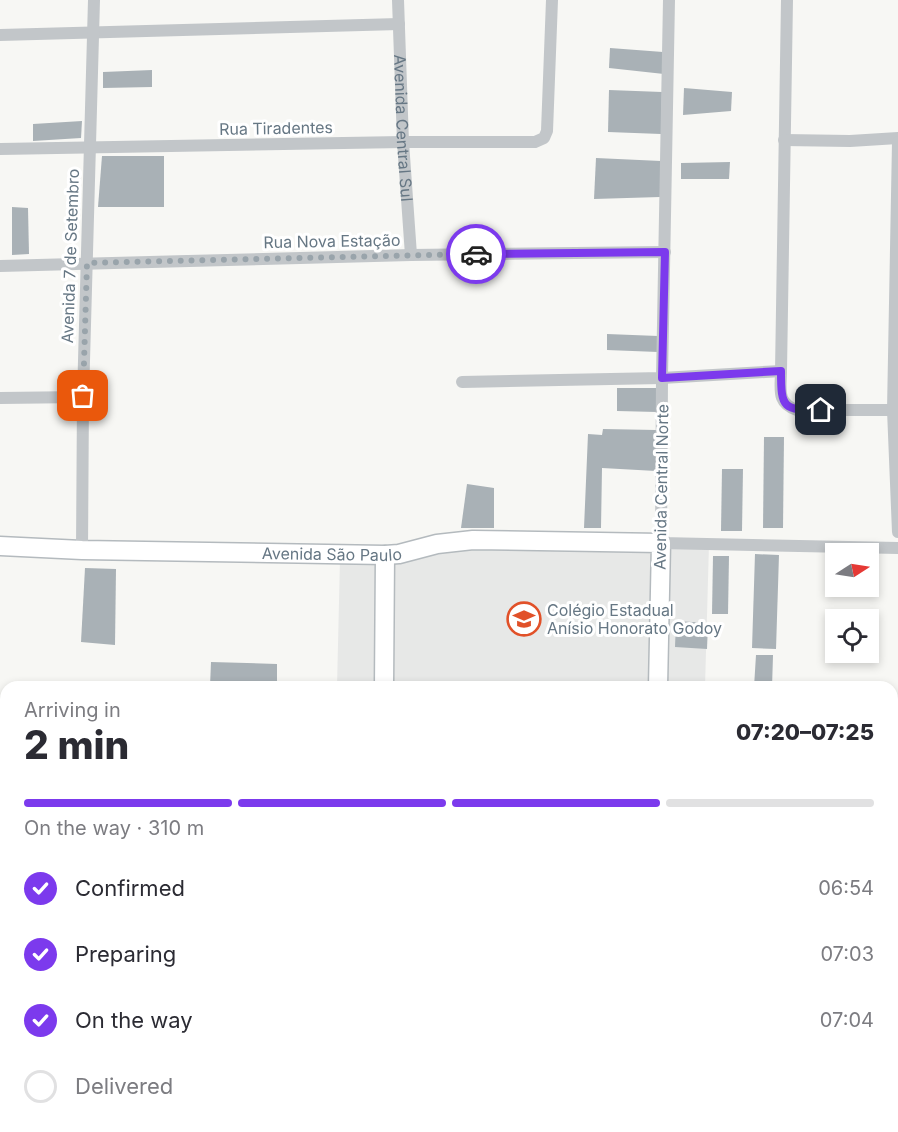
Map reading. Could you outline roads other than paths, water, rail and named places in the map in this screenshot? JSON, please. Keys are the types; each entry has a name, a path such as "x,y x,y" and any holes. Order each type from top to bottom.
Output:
{"main road":[{"name":"Avenida São Paulo","path":"0,546 82,550 385,555 399,554 446,542 473,540 662,544"},
{"name":"Avenida Central Norte","path":"658,681 662,544"},
{"path":"384,681 385,555"}],"street":[{"name":"Avenida 7 de Setembro","path":"82,550 83,396 94,0"},
{"name":"Avenida Central Sul","path":"398,0 403,142 411,255"},
{"name":"Rua Tiradentes","path":"0,150 403,142 535,142 544,138 547,131 552,0"},
{"name":"Avenida Central Norte","path":"662,544 669,0"},
{"path":"665,378 676,0"},
{"path":"787,0 782,398 788,407 797,410 895,410"},
{"path":"0,35 399,24"},
{"path":"784,140 898,140 895,410 898,532"},
{"name":"Rua Nova Estação","path":"0,266 411,255 665,252"},
{"path":"462,382 665,378 781,371"},
{"path":"0,398 83,396"},
{"path":"662,544 898,548"},
{"path":"662,544 898,553"}],"place":[{"name":"Colégio Estadual Anísio Honorato Godoy","path":"524,619"}]}
